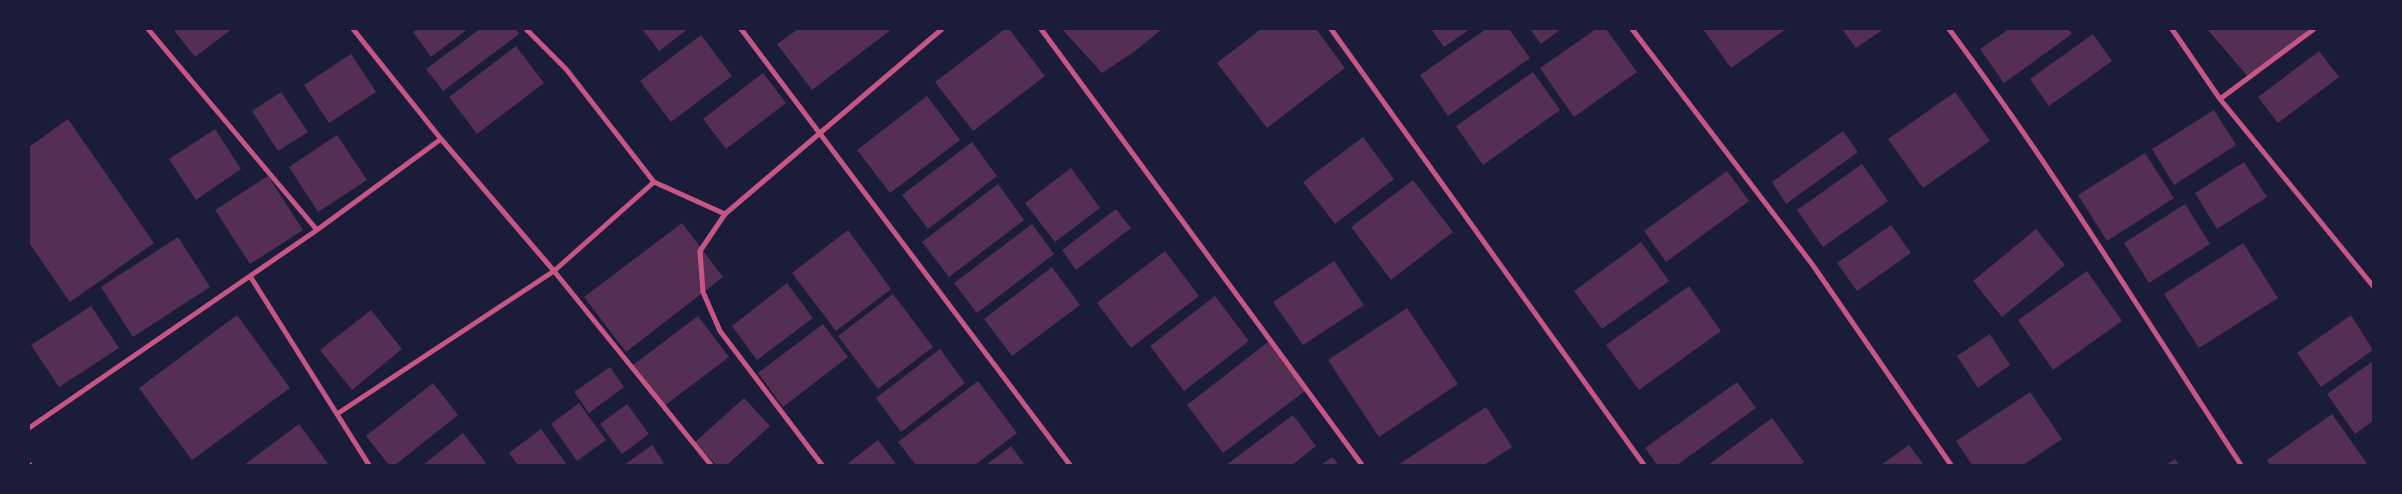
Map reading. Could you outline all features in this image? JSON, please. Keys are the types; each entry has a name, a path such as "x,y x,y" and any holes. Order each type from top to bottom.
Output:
{"street":[{"path":"148,29 317,230"},
{"path":"353,29 441,139 554,271 711,465"},
{"path":"526,29 566,69 654,182 725,214"},
{"path":"740,29 1070,465"},
{"path":"822,465 720,331 702,292 700,251 725,214 818,132 942,29"},
{"path":"1041,29 1362,465"},
{"path":"1331,29 1644,465"},
{"path":"1632,29 1812,264 1951,465"},
{"path":"1949,29 2052,175 2240,465"},
{"path":"2172,29 2220,99 2373,286"},
{"path":"2220,99 2314,29"},
{"path":"29,428 317,230 441,139"},
{"path":"337,414 554,271 654,182"},
{"path":"250,276 369,465"}],"building":[{"path":"173,29 232,29 195,57"},
{"path":"417,29 468,29 431,57 413,32"},
{"path":"480,29 516,29 519,34 443,91 426,69"},
{"path":"642,29 688,29 659,51"},
{"path":"798,29 892,29 812,90 777,44"},
{"path":"1005,29 1009,29 1045,76 973,131 935,82"},
{"path":"1062,29 1162,29 1134,52 1102,73"},
{"path":"1261,29 1316,29 1345,68 1267,128 1217,63"},
{"path":"1431,29 1470,29 1444,47"},
{"path":"1486,29 1509,29 1530,58 1448,116 1420,75"},
{"path":"1530,29 1561,29 1541,44"},
{"path":"1596,29 1606,29 1637,72 1574,117 1540,68"},
{"path":"1703,29 1786,29 1731,68"},
{"path":"1842,29 1884,29 1856,48"},
{"path":"2009,29 2068,29 2072,34 2004,83 1980,49"},
{"path":"2207,29 2309,29 2250,79"},
{"path":"2093,34 2112,61 2049,106 2030,79"},
{"path":"701,35 732,76 671,122 640,81"},
{"path":"516,46 544,83 477,134 449,97"},
{"path":"2319,51 2339,77 2278,123 2258,97"},
{"path":"351,54 376,92 329,123 304,85"},
{"path":"1533,72 1560,110 1483,165 1456,126"},
{"path":"763,73 786,103 726,149 703,119"},
{"path":"281,92 308,132 278,151 252,111"},
{"path":"1955,92 1990,141 1923,188 1888,139"},
{"path":"927,96 960,140 890,193 857,150"},
{"path":"2214,110 2236,145 2174,185 2152,149"},
{"path":"68,119 154,243 70,302 29,243 29,147"},
{"path":"215,129 241,169 196,200 169,159"},
{"path":"1843,131 1858,152 1786,204 1772,182"},
{"path":"337,135 367,180 318,212 289,167"},
{"path":"1363,137 1394,179 1335,224 1303,182"},
{"path":"972,142 997,176 928,229 902,195"},
{"path":"2145,153 2174,198 2107,241 2078,195"},
{"path":"2244,162 2267,197 2217,229 2195,193"},
{"path":"1862,164 1888,201 1823,247 1797,210"},
{"path":"1071,168 1100,208 1055,242 1025,203"},
{"path":"1727,171 1749,201 1666,262 1644,231"},
{"path":"268,176 303,230 250,264 215,210"},
{"path":"1413,180 1453,232 1391,280 1351,227"},
{"path":"998,184 1024,220 949,277 922,242"},
{"path":"2185,204 2210,244 2149,283 2124,243"},
{"path":"1116,209 1131,228 1076,270 1062,250"},
{"path":"682,223 723,277 626,352 584,297"},
{"path":"1032,224 1054,254 977,313 954,283"},
{"path":"1891,225 1911,253 1857,291 1837,263"},
{"path":"2036,229 2065,265 2002,317 1973,281"},
{"path":"848,230 891,289 836,331 792,273"},
{"path":"178,237 210,287 133,337 101,287"},
{"path":"1641,242 1669,281 1602,329 1574,291"},
{"path":"2243,243 2278,298 2199,348 2164,294"},
{"path":"1165,251 1199,296 1131,348 1097,303"},
{"path":"1334,261 1364,305 1303,345 1273,302"},
{"path":"1052,267 1080,305 1012,356 984,319"},
{"path":"2087,271 2122,321 2053,370 2018,320"},
{"path":"787,283 813,318 757,360 732,326"},
{"path":"1689,286 1721,331 1639,390 1606,345"},
{"path":"893,294 933,347 878,389 838,336"},
{"path":"1215,296 1249,341 1184,391 1150,346"},
{"path":"91,306 119,348 59,387 31,345"},
{"path":"1407,308 1458,384 1379,437 1328,360"},
{"path":"371,310 402,349 352,390 320,350"},
{"path":"237,315 290,388 192,460 139,388"},
{"path":"2351,315 2373,350 2321,387 2297,353"},
{"path":"698,316 729,357 664,406 633,365"},
{"path":"823,324 848,357 783,407 758,373"},
{"path":"1990,334 2010,365 1978,388 1957,356"},
{"path":"1268,342 1305,391 1223,453 1187,405"},
{"path":"940,349 965,383 901,432 876,398"},
{"path":"2373,361 2373,421 2355,434 2327,394"},
{"path":"610,367 624,387 589,413 574,392"},
{"path":"978,381 1017,433 975,465 916,465 898,442"},
{"path":"1737,382 1756,408 1677,465 1657,465 1645,448"},
{"path":"433,383 458,415 395,465 389,465 366,436"},
{"path":"2030,392 2062,439 2023,465 1972,465 1956,441"},
{"path":"744,398 770,426 727,465 716,465 695,442"},
{"path":"579,403 606,440 577,461 551,424"},
{"path":"627,404 649,434 622,454 600,424"},
{"path":"1486,407 1512,447 1484,465 1398,465"},
{"path":"2332,414 2368,465 2270,465 2267,460"},
{"path":"1293,415 1316,446 1292,465 1226,465"},
{"path":"1772,418 1804,462 1800,465 1708,465"},
{"path":"299,424 329,465 244,465"},
{"path":"541,429 567,465 518,465 509,453"},
{"path":"463,433 486,463 483,465 423,465"},
{"path":"878,440 897,465 846,465"},
{"path":"652,445 664,463 661,465 624,465"},
{"path":"1909,445 1924,465 1881,465"},
{"path":"1011,446 1025,465 986,465"},
{"path":"1332,457 1339,465 1321,465"},
{"path":"2175,459 2179,465 2166,465"}]}
